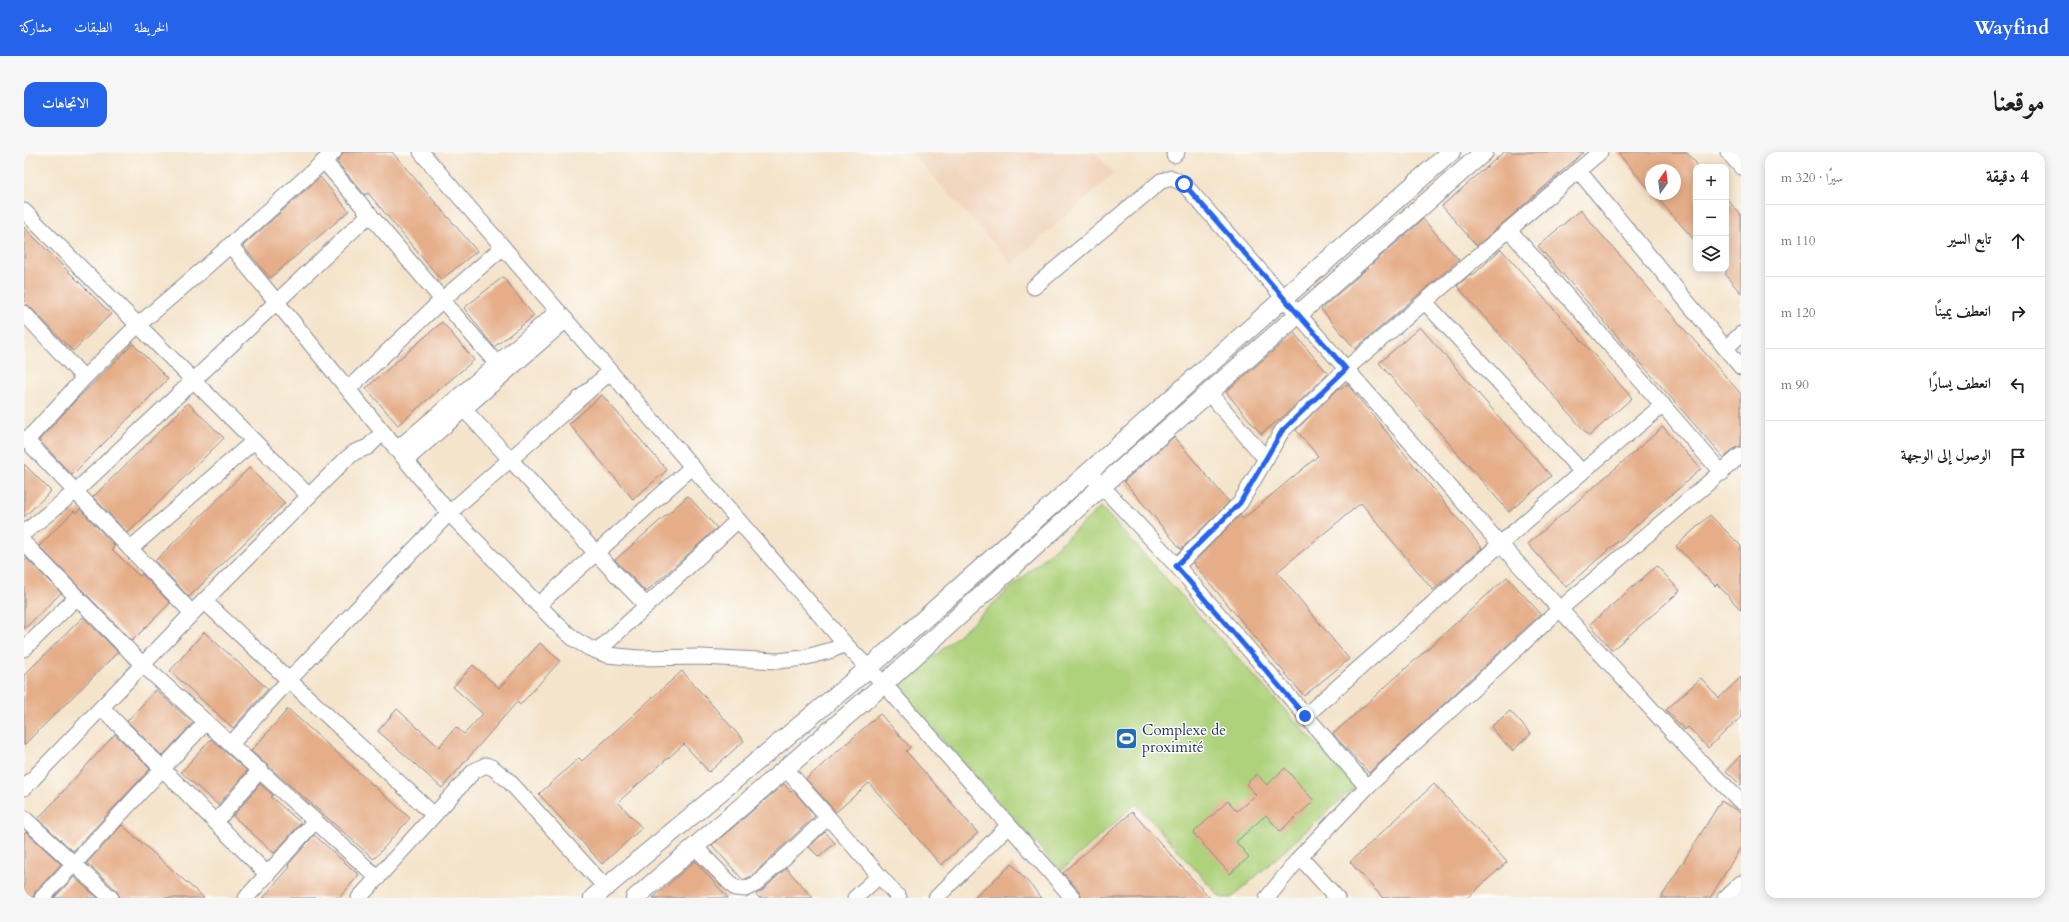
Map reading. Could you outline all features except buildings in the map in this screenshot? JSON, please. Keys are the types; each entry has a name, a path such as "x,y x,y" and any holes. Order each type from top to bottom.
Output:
{"street":[{"path":"421,152 845,644 884,684 1073,898"},
{"path":"359,898 474,771 482,766 493,768 514,786 599,892 868,668 1088,471 1451,152"},
{"path":"635,898 884,684 1102,486 1210,394 1298,314 1484,152"},
{"path":"1176,566 1237,508 1282,431 1346,369 1600,152"},
{"path":"1728,152 1741,167"},
{"path":"192,613 25,439 138,324 230,245 329,156 370,214 497,364"},
{"path":"1578,170 1741,367"},
{"path":"1034,287 1161,181 1168,178 1178,180 1184,184 1283,299 1298,314 1500,544 1689,750 1741,802"},
{"path":"24,211 309,496"},
{"path":"24,533 76,491 370,214"},
{"path":"1509,230 1722,473"},
{"path":"230,245 449,513 538,605 574,639 589,648 607,655 638,658 700,657 778,662 803,658 832,650 845,644"},
{"path":"348,389 442,300 503,247"},
{"path":"1425,302 1582,472"},
{"path":"24,313 84,378"},
{"path":"460,405 497,364 562,315"},
{"path":"401,455 562,315"},
{"path":"1726,348 1741,334"},
{"path":"231,744 289,680 449,513 610,372"},
{"path":"1210,394 1266,459"},
{"path":"460,405 511,459 596,554 647,606"},
{"path":"1305,716 1582,472 1662,405"},
{"path":"26,780 102,708 192,613 351,454 368,447 382,432"},
{"path":"130,549 254,441"},
{"path":"1267,898 1300,856 1367,787 1560,609 1722,473 1741,455"},
{"path":"538,605 692,466"},
{"path":"1088,471 1176,566 1367,787"},
{"path":"598,651 738,520"},
{"path":"24,543 143,664 378,878"},
{"path":"24,649 77,597"},
{"path":"204,601 434,815"},
{"path":"102,708 267,874"},
{"path":"42,898 206,722"},
{"path":"785,768 827,818 899,898"},
{"path":"216,822 260,770"},
{"path":"24,818 111,898"},
{"path":"695,847 735,888 748,888 756,884 827,818"},
{"path":"246,898 315,821"},
{"path":"936,898 1008,826"},
{"path":"1300,856 1337,898"},
{"path":"855,898 879,876"},
{"path":"1725,898 1741,883"}],"shaded area":[{"path":"911,152 1095,152 1114,173 1012,264"}],"green space":[{"name":"Complexe de proximité","path":"1101,507 1355,787 1232,898 1221,898 1136,804 1061,871 897,690"}],"place":[{"name":"Complexe de proximité","path":"1126,739"}],"route":[{"path":"1184,184 1283,299 1346,369 1282,431 1233,513 1176,566 1305,716"}]}
